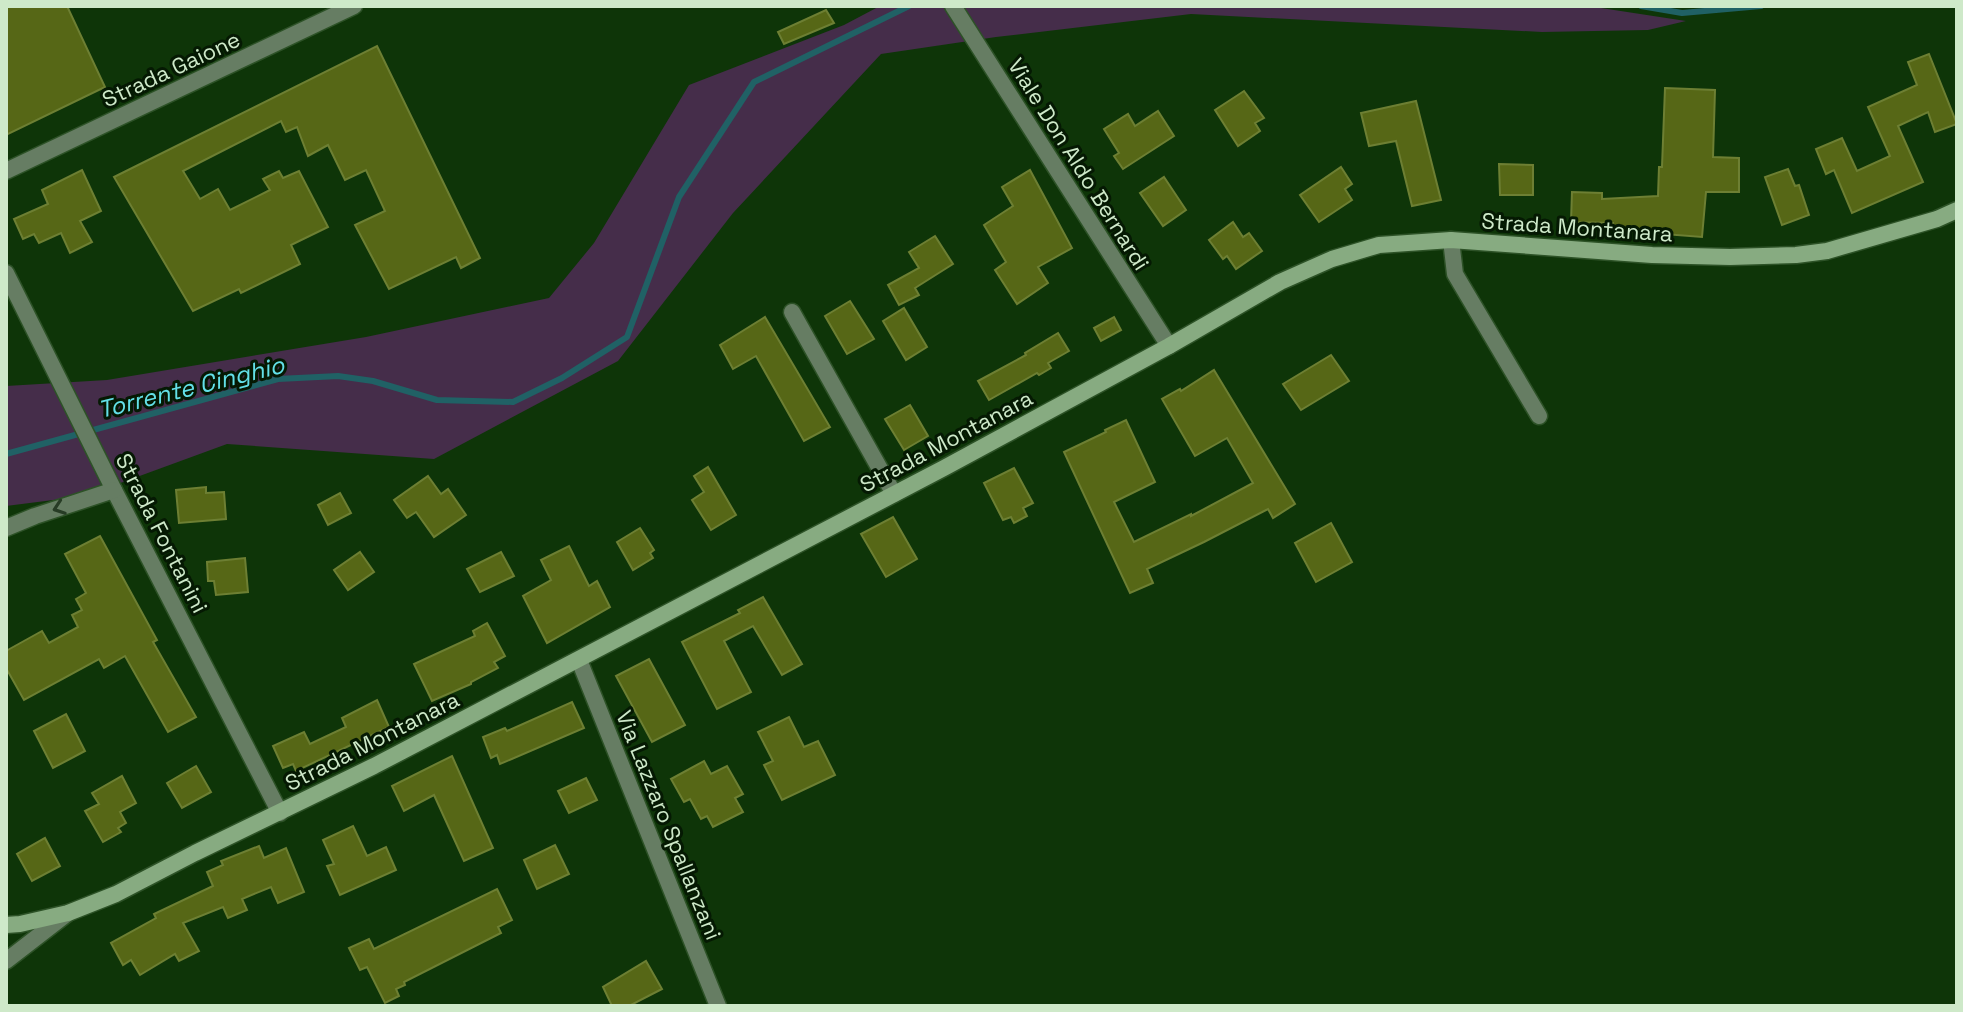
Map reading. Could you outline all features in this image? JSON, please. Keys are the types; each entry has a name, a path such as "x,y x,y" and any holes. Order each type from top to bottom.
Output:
{"main road":[{"name":"Strada Montanara","path":"6,925 68,913 116,894 280,813 579,660 1169,346 1280,282 1332,259 1379,245 1451,240 1652,255 1796,255 1827,251 1937,219 1957,210"}],"street":[{"name":"Strada Gaione","path":"6,171 354,6"},
{"name":"Viale Don Aldo Bernardi","path":"953,6 1169,346"},
{"path":"1451,240 1455,274 1539,416"},
{"name":"Strada Fontanini","path":"6,273 280,813"},
{"path":"792,312 894,494"},
{"path":"6,528 114,490"},
{"name":"Via Lazzaro Spallanzani","path":"579,660 718,1006"},
{"path":"6,961 68,913"}],"shaded area":[{"path":"880,6 1588,6 1686,21 1648,30 1542,32 1191,14 881,54 733,213 618,361 434,459 227,444 85,496 6,506 6,386 107,380 366,337 549,298 594,243 689,85 844,25"}],"building":[{"path":"6,6 67,6 105,87 6,135"},
{"path":"826,10 834,23 784,44 778,32"},
{"path":"377,46 480,258 461,268 456,257 389,289 355,225 385,211 366,170 345,180 328,145 308,156 297,127 286,132 281,121 183,171 200,199 218,189 230,210 270,190 263,179 279,171 283,178 299,171 328,227 291,245 300,264 241,293 239,289 193,311 114,177"},
{"path":"1929,54 1957,124 1935,132 1928,112 1898,126 1923,182 1852,213 1834,170 1826,174 1816,149 1842,138 1857,171 1890,156 1868,107 1917,85 1908,62"},
{"path":"1665,88 1715,90 1713,157 1739,158 1739,192 1706,192 1702,237 1613,230 1613,223 1571,222 1572,192 1602,193 1602,199 1658,196"},
{"path":"1244,91 1264,118 1255,123 1260,131 1238,146 1215,110"},
{"path":"1416,101 1441,200 1412,206 1396,141 1369,146 1361,113"},
{"path":"1158,111 1174,136 1123,169 1114,156 1119,153 1104,129 1128,114 1135,126"},
{"path":"1499,164 1533,165 1533,195 1500,195"},
{"path":"1341,167 1352,184 1345,189 1352,200 1319,222 1300,195"},
{"path":"1788,169 1795,186 1799,185 1809,215 1782,225 1765,177"},
{"path":"82,170 101,211 80,221 92,242 70,253 61,233 39,243 34,234 23,239 14,219 48,204 42,190"},
{"path":"1030,170 1072,248 1038,267 1048,283 1017,304 995,270 1006,262 984,225 1013,206 1002,187"},
{"path":"1164,177 1186,210 1163,226 1140,193"},
{"path":"1233,222 1243,237 1249,233 1262,251 1236,269 1227,256 1223,259 1209,240"},
{"path":"935,236 953,264 915,288 919,295 899,305 888,285 919,268 909,252"},
{"path":"850,301 874,339 847,354 825,316"},
{"path":"904,308 927,347 906,360 883,321"},
{"path":"765,317 830,427 804,441 756,356 733,369 720,345"},
{"path":"1114,317 1121,330 1101,341 1094,328"},
{"path":"1058,333 1069,351 1048,363 1051,368 989,400 978,381 1026,355"},
{"path":"1331,355 1349,381 1301,410 1283,384"},
{"path":"1214,370 1295,504 1273,518 1268,509 1147,569 1153,583 1130,593 1064,452 1126,420 1155,482 1114,502 1134,542 1253,483 1227,438 1195,456 1162,399"},
{"path":"910,405 928,436 904,450 885,419"},
{"path":"708,467 736,515 711,530 692,500 704,492 694,476"},
{"path":"1014,468 1033,503 1023,508 1027,516 1014,523 1011,517 1003,520 984,483"},
{"path":"428,476 441,494 448,489 466,515 434,537 416,512 407,518 394,500"},
{"path":"206,487 206,493 224,492 226,519 179,523 176,490"},
{"path":"340,493 351,513 328,525 318,505"},
{"path":"893,517 917,559 886,577 861,534"},
{"path":"1331,523 1352,562 1316,582 1295,543"},
{"path":"640,528 654,550 650,553 653,558 633,570 617,542"},
{"path":"100,536 157,640 153,642 196,717 168,732 125,656 104,668 99,659 24,700 6,668 6,651 42,631 49,643 78,627 72,615 82,610 76,599 86,593 65,554"},
{"path":"569,546 589,586 597,581 610,607 547,643 523,596 551,580 541,560"},
{"path":"360,552 374,572 348,590 334,570"},
{"path":"501,552 514,576 480,592 467,569"},
{"path":"245,558 248,592 216,595 214,581 208,581 207,562"},
{"path":"763,597 802,664 782,675 753,626 724,641 751,692 717,709 682,642 740,613 738,610"},
{"path":"487,623 505,656 494,662 498,668 432,701 414,664 475,636 473,631"},
{"path":"649,659 685,725 652,742 616,676"},
{"path":"377,700 389,727 296,771 293,764 283,768 273,746 304,732 310,744 346,727 342,718"},
{"path":"572,702 584,728 500,764 497,755 491,758 483,737 505,728 507,731"},
{"path":"66,714 85,751 53,768 34,731"},
{"path":"789,717 804,747 818,741 835,775 782,800 764,765 773,761 758,732"},
{"path":"452,756 493,848 464,861 434,795 404,811 392,786"},
{"path":"704,761 711,774 727,766 743,794 735,798 743,812 713,827 707,816 701,819 690,799 684,802 671,779"},
{"path":"196,766 211,792 182,808 167,783"},
{"path":"122,776 136,803 120,812 126,823 118,828 121,832 103,842 85,811 99,804 92,793"},
{"path":"586,778 597,800 569,813 558,791"},
{"path":"353,826 367,856 386,847 396,870 340,895 327,866 334,864 323,840"},
{"path":"45,838 60,866 32,881 17,854"},
{"path":"555,845 569,874 537,889 524,860"},
{"path":"259,846 264,858 286,848 304,892 278,903 271,887 242,899 247,910 228,918 223,907 183,923 199,951 179,961 175,954 140,975 131,960 123,965 111,943 156,918 154,914 213,886 207,872 223,865 221,861"},
{"path":"497,889 512,920 498,927 501,933 404,982 405,985 396,989 399,996 385,1003 367,967 360,970 349,948 369,939 374,949"},
{"path":"646,961 662,989 629,1006 612,1006 603,987"}],"waterway":[{"name":"Torrente Cinghio","path":"6,454 278,379 338,376 373,381 437,400 513,402 562,378 627,337 679,197 754,82 909,6"},
{"name":"Torrente Cinghio","path":"1641,6 1682,13 1761,6"}]}
